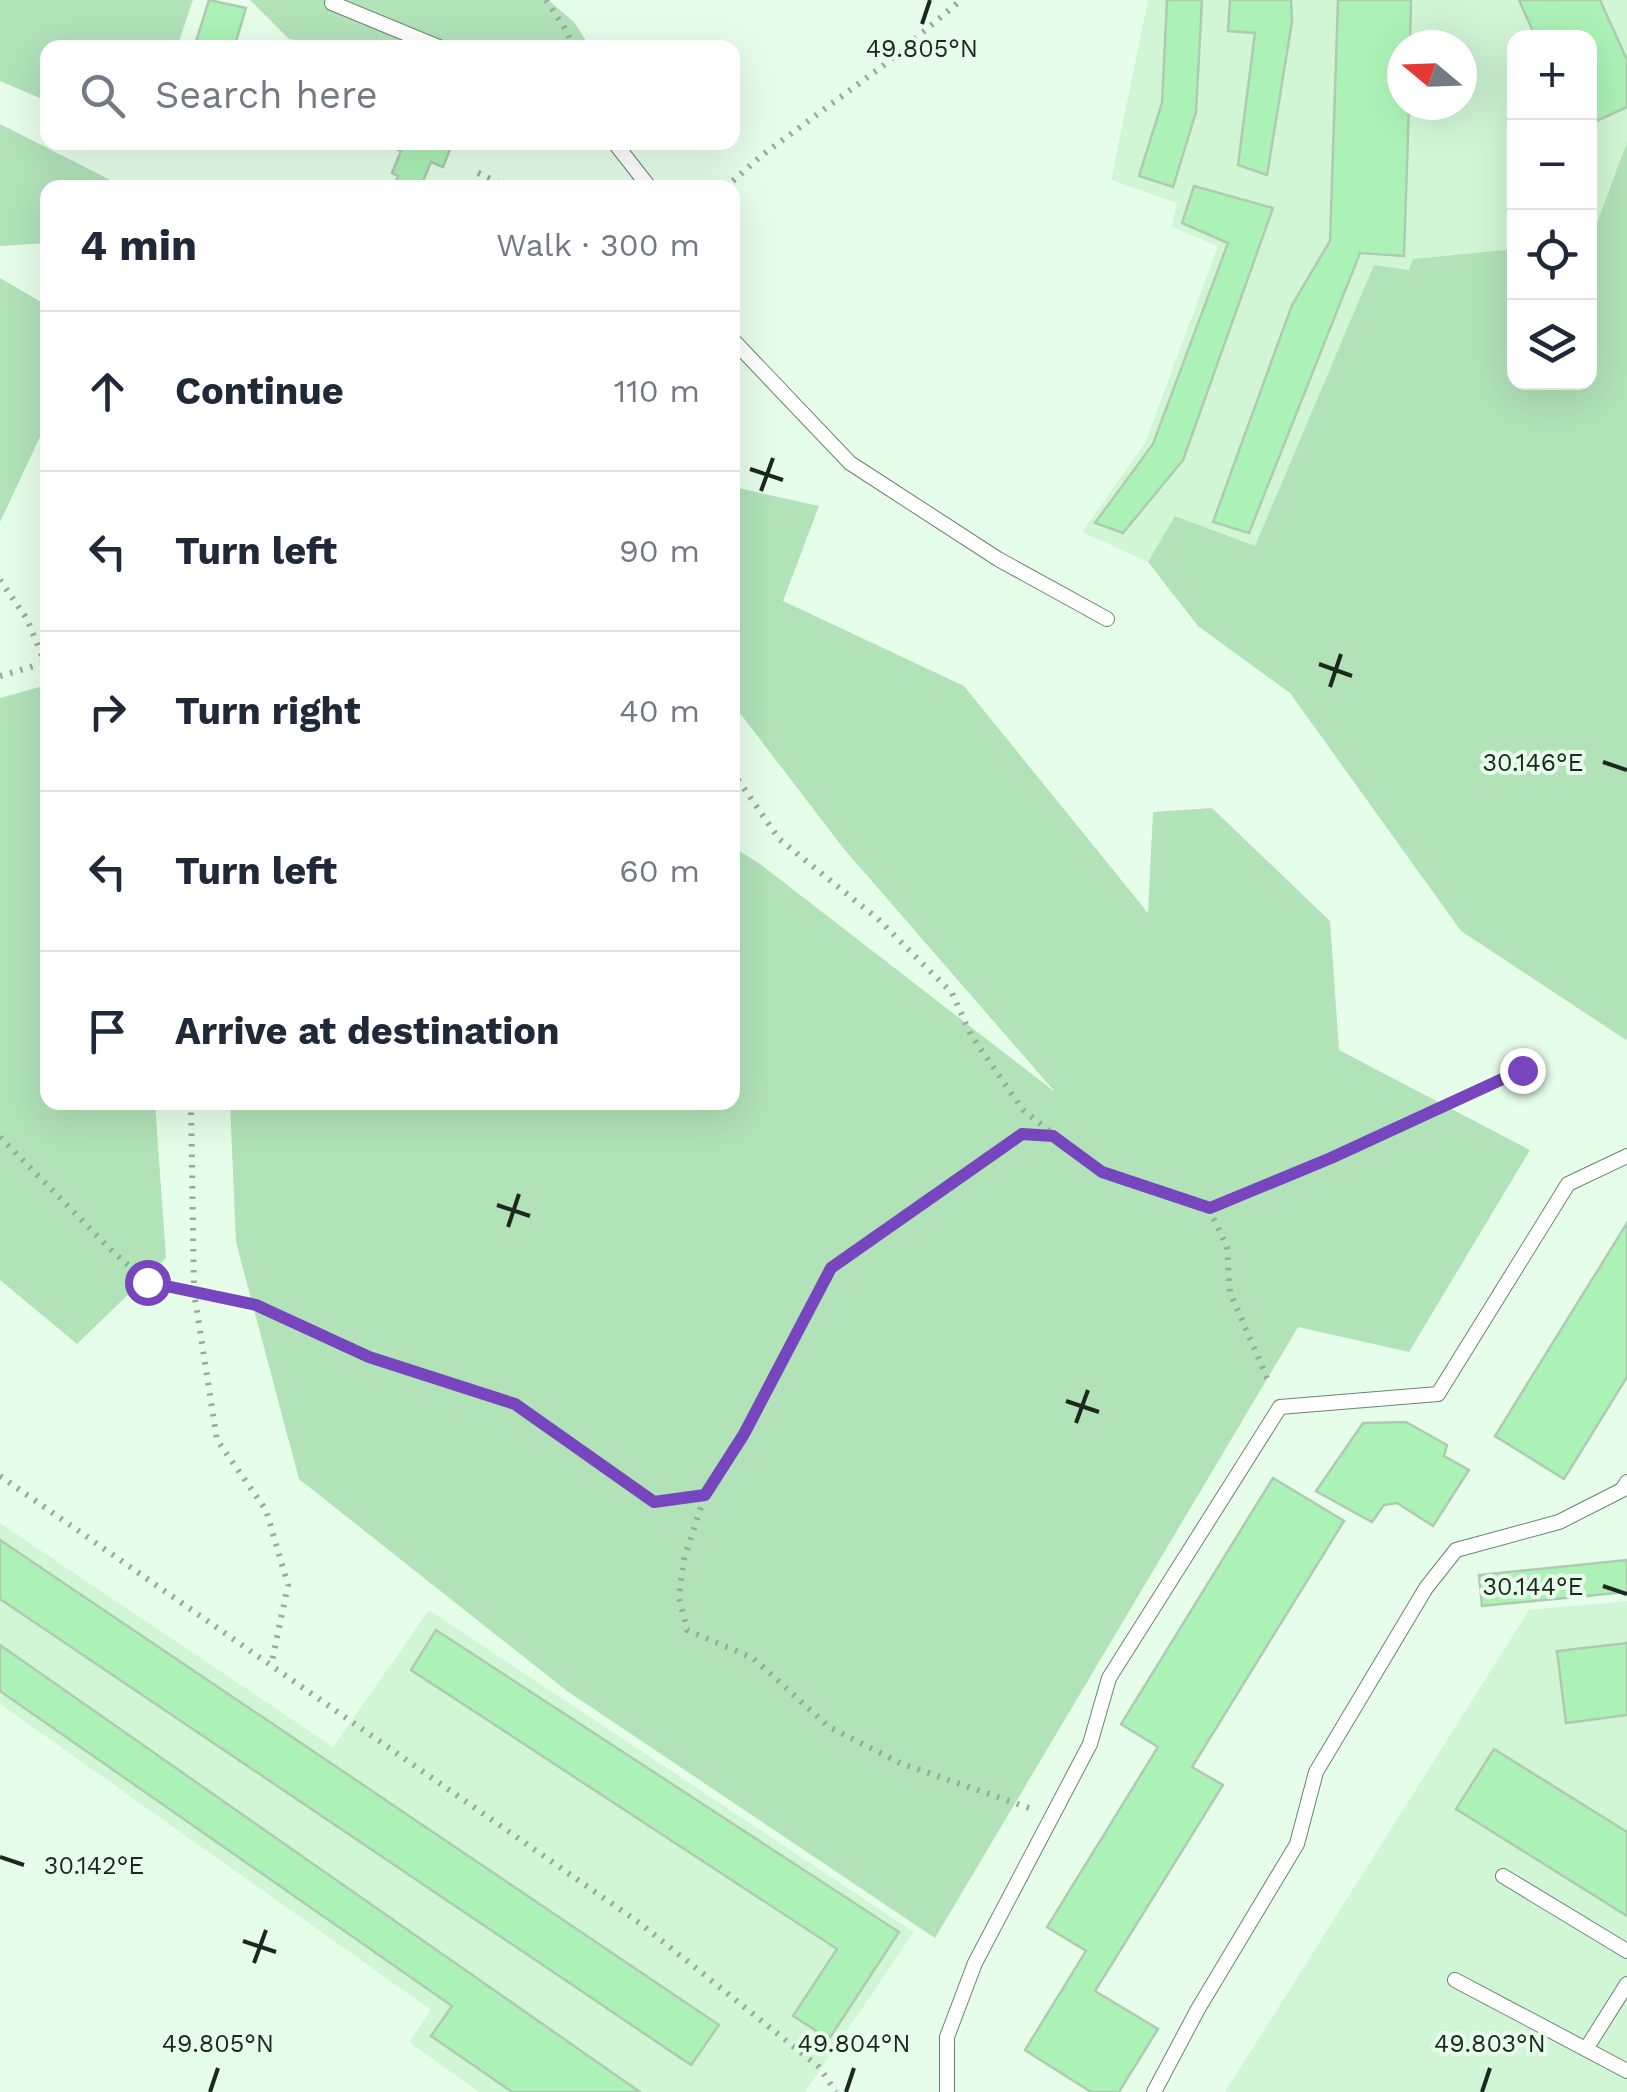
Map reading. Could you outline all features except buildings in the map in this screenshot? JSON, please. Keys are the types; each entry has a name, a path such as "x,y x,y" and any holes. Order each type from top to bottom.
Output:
{"lane":[{"path":"332,3 422,40"},
{"path":"620,150 644,180"},
{"path":"740,347 850,463 998,559 1107,619"},
{"path":"948,2092 947,2037 975,1962 1090,1744 1109,1678 1280,1407 1438,1394 1568,1184 1627,1156"},
{"path":"1154,2092 1297,1844 1316,1772 1426,1588 1456,1550 1559,1522 1622,1490 1627,1482"},
{"path":"1503,1876 1627,1951"},
{"path":"1455,1980 1627,2071"},
{"path":"1586,2049 1627,1984"}],"path":[{"path":"546,0 569,40"},
{"path":"734,180 760,156 884,65 960,0"},
{"path":"478,174 492,180"},
{"path":"0,580 28,619 40,648"},
{"path":"0,676 40,664"},
{"path":"740,784 778,840 878,919 952,993 971,1035 1023,1110 1102,1172 1210,1208 1331,1158 1522,1070"},
{"path":"191,1110 194,1292 217,1440 266,1510 288,1585 271,1666"},
{"path":"1052,1816 900,1763 829,1727 752,1658 687,1630 679,1596 684,1559 705,1495 744,1434 831,1268 1022,1134 1053,1136"},
{"path":"0,1138 147,1282 256,1305 369,1357 515,1404 654,1502 705,1495"},
{"path":"1210,1208 1227,1247 1230,1292 1280,1407"},
{"path":"0,1476 641,1924 819,2067 836,2092"}],"shaded area":[{"path":"0,0 193,0 179,40 40,40 40,98 0,81"},
{"path":"250,0 548,0 574,22 586,40 296,40 289,39"},
{"path":"1148,0 1627,0 1627,142 1597,225 1597,30 1507,30 1507,250 1414,259 1410,270 1374,266 1255,547 1175,517 1148,562 1082,532 1145,443 1218,246 1172,227 1177,203 1111,180"},
{"path":"0,124 40,144 40,150 51,150 110,180 40,180 40,243 0,246"},
{"path":"1627,142 1626,1040 1461,931 1290,693 1198,626 1148,562 1175,516 1255,546 1374,265 1409,270 1413,259 1507,250 1507,390 1597,390 1597,223"},
{"path":"0,278 40,301 40,437 0,522"},
{"path":"740,489 819,506 783,601 964,686 1148,913 1153,812 1212,808 1330,921 1339,1050 1530,1150 1409,1352 1298,1327 935,1938 567,1691 299,1479 236,1242 230,1110 740,1110 740,851 1055,1092 844,849 740,713"},
{"path":"40,687 40,1110 155,1110 166,1258 77,1344 0,1280 0,698"},
{"path":"0,1523 333,1747 429,1610 914,1932 805,2092 479,2092 409,2042 431,2010 0,1704"},
{"path":"1627,1601 1627,2092 1225,2092 1529,1610"}],"route":[{"path":"147,1282 256,1305 369,1357 515,1404 654,1502 705,1495 744,1434 831,1268 1022,1134 1053,1136 1102,1172 1210,1208 1331,1158 1522,1070"}]}
